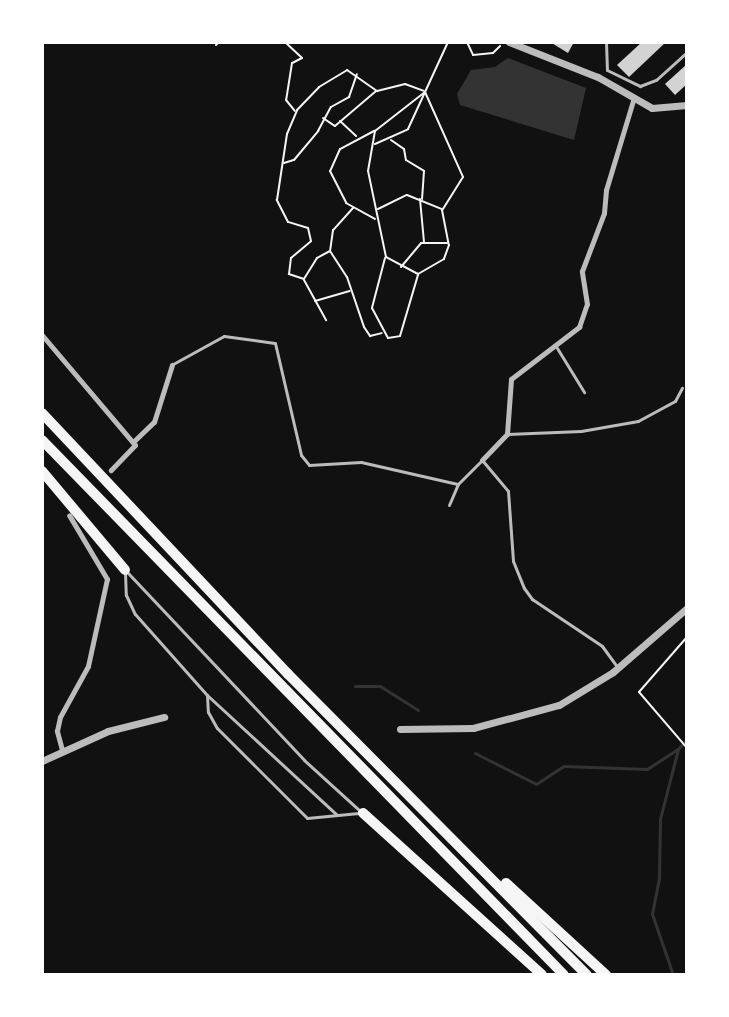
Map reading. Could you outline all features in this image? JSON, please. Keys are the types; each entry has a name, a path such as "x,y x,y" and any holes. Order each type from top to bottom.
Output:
{"highway":[{"path":"42,413 288,674 587,975"},
{"path":"42,440 564,975"},
{"path":"42,471 125,570"},
{"path":"363,813 542,975"},
{"path":"439,823 606,975"}],"street":[{"path":"505,44 666,111 687,105"},
{"path":"482,460 507,434 511,379 557,348 579,327 587,304 582,271 604,213 606,190 634,96"},
{"path":"42,335 133,442"},
{"path":"111,470 154,422 172,365"},
{"path":"62,750 57,731 60,717 88,666 107,579 69,515"},
{"path":"400,729 473,728 530,716 618,668 687,608"},
{"path":"42,761 108,731 164,717"}],"lane":[{"path":"606,42 607,70 640,86 656,80 687,52"},
{"path":"172,365 224,336 275,343 301,455 309,465 361,462 458,484"},
{"path":"557,348 584,392"},
{"path":"507,434 581,431 638,421 675,401 682,388"},
{"path":"449,505 458,484 482,460 508,491 513,561 524,588 532,599 602,646 618,668"},
{"path":"125,570 126,595 135,614 207,695 336,814"},
{"path":"125,570 304,760 363,813"},
{"path":"207,695 208,712 217,728 296,810 307,818 363,813"}],"path":[{"path":"285,42 302,58 292,63 286,100 296,111"},
{"path":"373,144 391,140 408,129 440,68 445,42"},
{"path":"467,42 473,55 493,53 505,44"},
{"path":"304,279 294,280 289,265 311,234 288,222 279,209 287,134 296,111 337,73 358,73 377,91"},
{"path":"284,163 294,160 323,118 349,97 358,73"},
{"path":"323,118 335,126 377,91 405,84 425,92 463,170 442,210 449,243 444,259 418,274 400,336 395,339 382,333 370,336 330,251 333,230 353,208"},
{"path":"378,221 353,208 337,190 330,171 340,149 357,137 375,131 425,92"},
{"path":"339,121 357,137"},
{"path":"375,131 368,171 386,257 372,308 382,333"},
{"path":"391,140 404,149 406,160 424,171 421,199 424,243 400,268"},
{"path":"375,210 392,207 397,198 407,195 442,210"},
{"path":"424,243 436,247 449,243"},
{"path":"304,279 317,258 330,251"},
{"path":"386,257 400,268 418,274"},
{"path":"304,279 326,320"},
{"path":"314,301 351,291"},
{"path":"687,637 639,692 687,748"}],"shaded area":[{"path":"508,58 586,88 574,140 460,105 457,94 471,70 495,67"}],"building":[{"path":"550,42 574,42 568,53"},
{"path":"642,42 666,42 629,77 617,65"},
{"path":"687,64 687,84 675,95 665,84"}],"waterway":[{"path":"355,686 380,686 418,710"},
{"path":"672,972 652,914 659,877 660,819 678,749 687,739"},
{"path":"475,753 536,784 564,766 647,769 678,749"}]}
